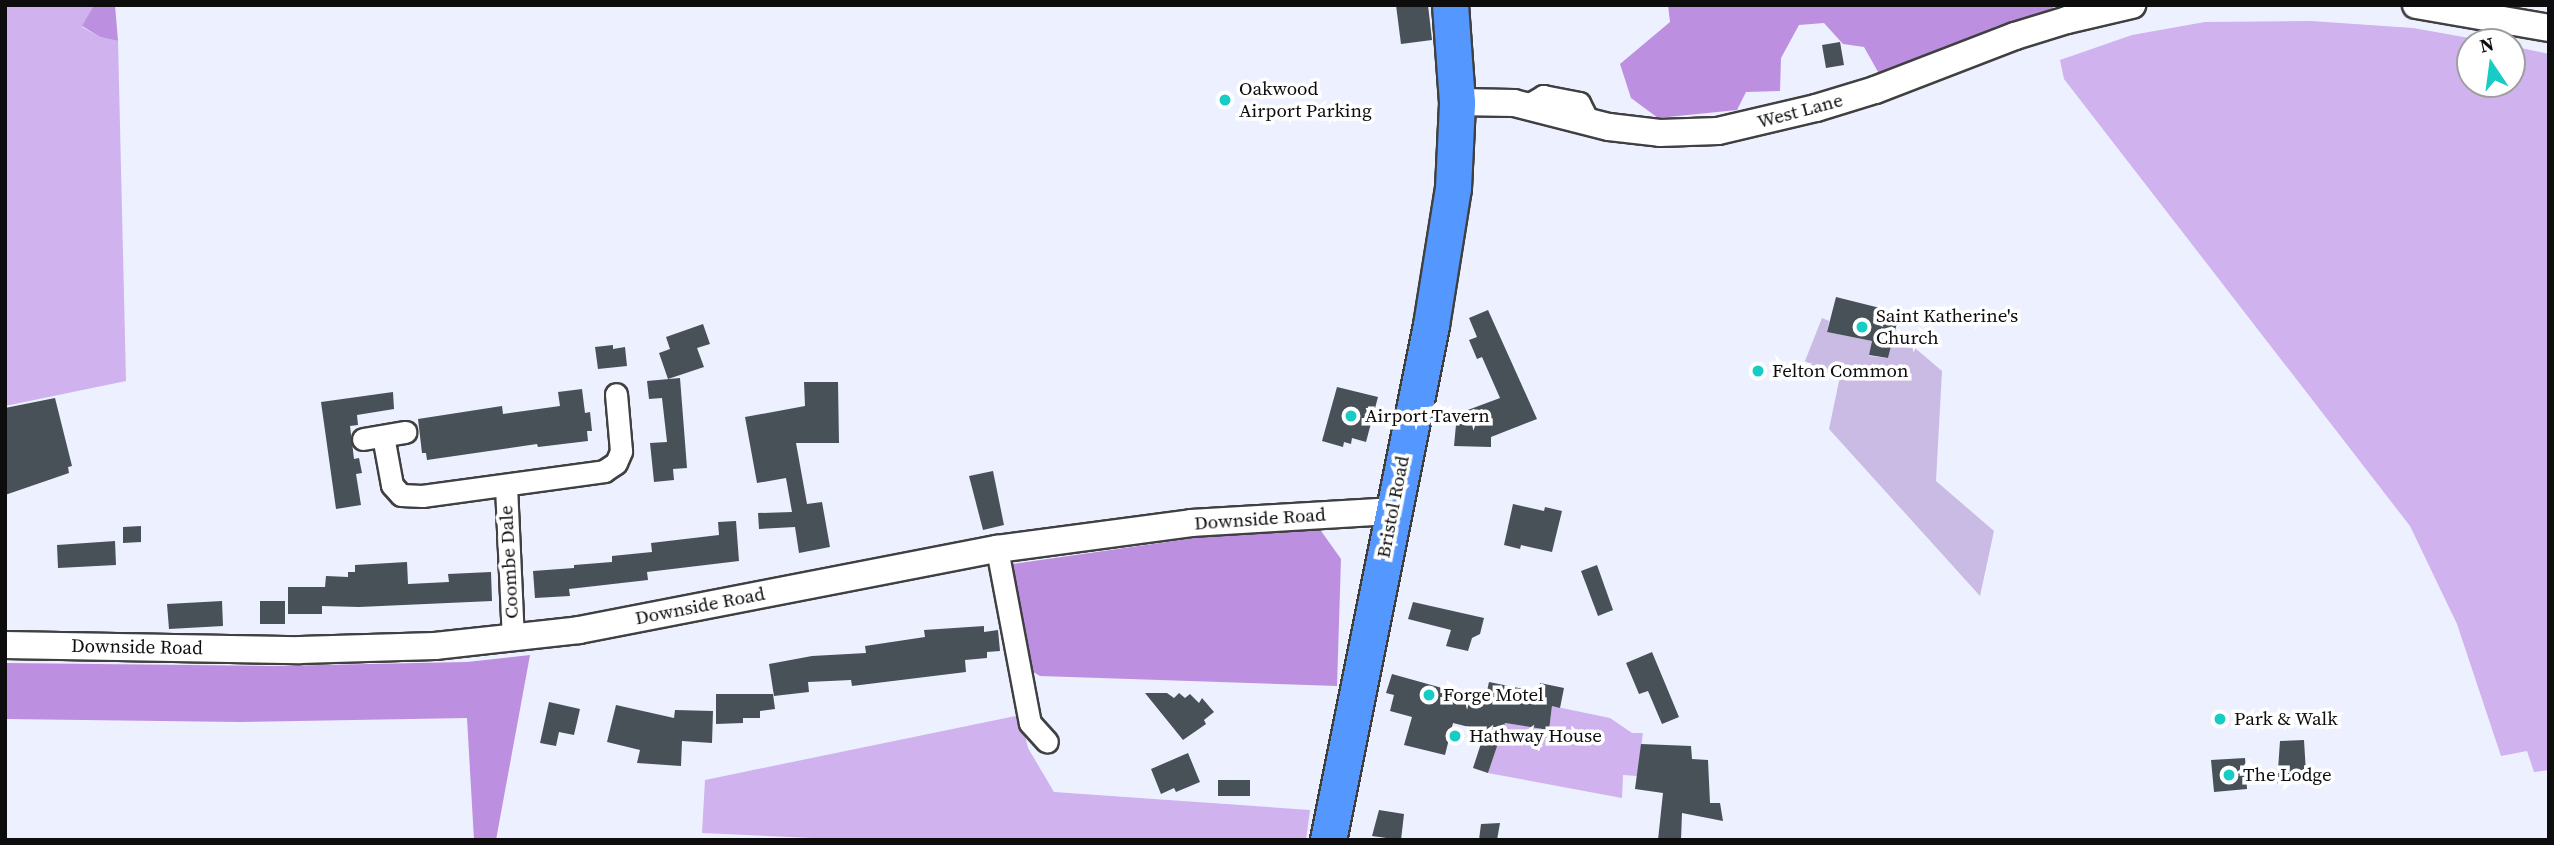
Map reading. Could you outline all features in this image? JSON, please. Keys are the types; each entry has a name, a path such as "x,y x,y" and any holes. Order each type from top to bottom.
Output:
{"highway":[{"name":"Bristol Road","path":"1328,840 1391,511 1433,312 1453,188 1457,102 1450,5"}],"street":[{"name":"West Lane","path":"1457,102 1491,101 1526,106 1588,121 1660,133 1717,131 1760,124 1875,90 2028,32 2132,5"},
{"path":"2416,5 2549,28"},
{"name":"Coombe Dale","path":"405,432 373,438 392,485 401,495 422,496 604,471 616,463 621,452 616,394"},
{"name":"Coombe Dale","path":"506,486 513,639"},
{"name":"Downside Road","path":"5,645 300,650 435,646 513,639 579,630 997,549 1191,523 1391,511"},
{"path":"997,549 1030,723 1047,742"}],"shaded area":[{"path":"5,5 94,5 82,27 100,37 118,41 126,381 5,406"},
{"path":"94,5 115,5 118,41 100,37 82,26"},
{"path":"1668,5 2056,5 2046,14 1997,26 1882,79 1864,47 1843,44 1824,23 1799,25 1781,58 1780,91 1746,92 1737,110 1658,118 1631,98 1620,64 1670,22"},
{"path":"2311,21 2413,28 2456,36 2456,98 2526,98 2526,49 2549,54 2549,770 2534,772 2527,751 2501,756 2457,624 2410,526 2064,79 2060,60 2132,35 2205,22"},
{"path":"1822,318 1829,321 1827,332 1872,341 1869,356 1888,358 1895,331 1942,371 1936,481 1994,531 1980,596 1829,429 1839,381 1805,361"},
{"path":"1314,521 1341,559 1337,686 1040,676 1025,667 1012,564"},
{"path":"530,655 496,840 474,840 467,718 240,722 5,719 5,663 271,666 467,662"},
{"path":"1552,706 1610,718 1632,733 1643,733 1637,776 1623,775 1622,798 1488,773 1505,723 1549,730"},
{"path":"1020,715 1028,748 1054,792 1310,810 1306,840 857,840 702,833 705,780"}],"building":[{"path":"1396,5 1428,5 1432,40 1401,44"},
{"path":"1840,42 1844,65 1826,68 1822,45"},
{"name":"Saint Katherine's Church","path":"1836,297 1880,308 1877,320 1897,323 1888,358 1869,355 1872,341 1827,332"},
{"path":"1488,310 1537,419 1491,437 1491,447 1454,446 1457,414 1500,398 1482,357 1477,359 1469,340 1477,337 1469,318"},
{"path":"703,324 710,344 697,348 704,367 668,379 659,353 670,349 666,337"},
{"path":"613,345 613,349 625,347 627,366 598,369 595,347"},
{"path":"680,378 687,468 673,469 674,480 654,482 650,443 667,442 662,398 649,399 647,381"},
{"path":"804,382 838,382 839,443 796,443 807,504 822,502 830,547 799,553 795,527 759,529 758,513 792,512 786,478 757,483 745,417 805,406"},
{"name":"Airport Tavern","path":"1337,387 1378,397 1366,442 1352,438 1351,444 1344,442 1343,447 1322,441"},
{"path":"582,389 585,413 590,412 592,431 587,431 588,441 538,447 537,444 427,460 426,453 422,453 418,419 502,406 503,414 560,406 558,392"},
{"path":"393,392 394,409 357,415 358,425 350,426 354,459 359,458 362,473 356,474 361,505 336,509 321,402"},
{"path":"55,398 72,466 68,467 69,473 5,495 5,408"},
{"path":"993,471 1004,525 983,530 969,476"},
{"path":"1513,504 1544,511 1545,507 1562,511 1552,552 1521,545 1520,549 1504,545"},
{"path":"736,521 739,561 647,572 648,580 569,589 570,596 535,598 533,571 612,562 612,556 652,552 651,543 719,535 718,522"},
{"path":"141,526 141,542 123,543 123,527"},
{"path":"115,541 116,565 58,568 57,545"},
{"path":"407,562 408,584 449,582 448,574 491,572 492,601 322,606 322,614 288,614 288,587 325,587 326,576 348,577 348,572 355,572 355,565"},
{"path":"1597,565 1613,610 1598,616 1581,571"},
{"path":"222,601 223,626 169,629 167,604"},
{"path":"260,601 285,601 285,624 260,624"},
{"path":"1413,602 1484,618 1480,634 1472,638 1468,651 1446,646 1451,630 1408,619"},
{"path":"984,626 984,632 998,630 1000,651 987,652 987,658 965,660 966,672 852,686 851,680 808,682 809,692 774,696 769,664 812,656 866,653 865,646 925,637 924,630"},
{"path":"1652,652 1679,717 1662,724 1648,691 1639,694 1626,663"},
{"path":"1392,674 1485,700 1489,682 1538,692 1540,683 1564,688 1560,708 1552,706 1549,730 1505,723 1488,773 1473,768 1485,731 1453,723 1445,755 1404,745 1412,717 1390,711 1394,695 1386,693"},
{"path":"1145,693 1167,693 1174,698 1179,693 1185,698 1190,694 1199,703 1202,698 1214,712 1204,720 1206,724 1183,740"},
{"path":"716,694 773,694 775,709 760,711 760,718 743,718 743,723 716,724"},
{"path":"549,702 580,709 574,735 559,732 556,746 540,743"},
{"path":"616,705 674,718 675,710 713,711 712,743 682,741 681,766 637,763 640,750 607,742"},
{"path":"2304,740 2306,773 2296,774 2297,783 2277,784 2280,741"},
{"path":"1641,744 1691,746 1692,759 1708,760 1710,803 1720,803 1723,821 1682,813 1681,840 1658,840 1663,793 1635,789"},
{"path":"1188,753 1200,782 1176,792 1174,788 1161,794 1151,769"},
{"name":"The Lodge","path":"2245,758 2247,789 2214,792 2211,760"},
{"path":"1218,780 1250,780 1250,796 1218,796"},
{"path":"1379,810 1404,814 1401,840 1372,836"},
{"path":"1500,823 1497,840 1479,840 1481,824"}],"place":[{"name":"Oakwood Airport Parking","path":"1225,100"},
{"name":"Saint Katherine's Church","path":"1862,327"},
{"name":"Felton Common","path":"1758,371"},
{"name":"Airport Tavern","path":"1351,416"},
{"name":"Forge Motel","path":"1429,695"},
{"name":"Park & Walk","path":"2220,719"},
{"name":"Hathway House","path":"1455,736"},
{"name":"The Lodge","path":"2229,775"}]}
